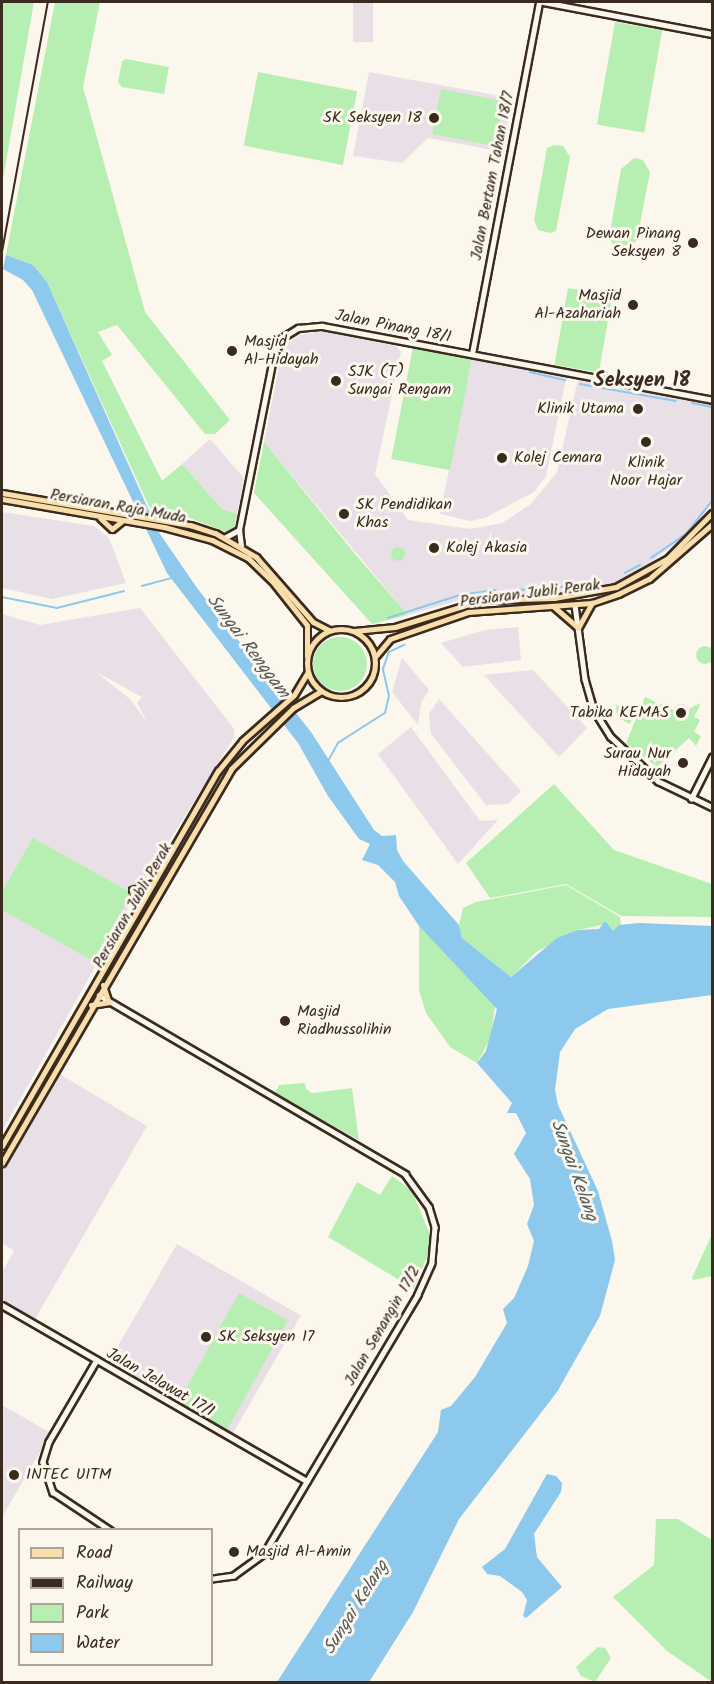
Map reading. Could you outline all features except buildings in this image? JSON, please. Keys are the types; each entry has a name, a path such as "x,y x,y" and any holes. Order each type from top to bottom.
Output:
{"main road":[{"name":"Persiaran Raja Muda","path":"2,493 138,516 224,538 241,546 274,574 313,622 329,630"},
{"name":"Persiaran Raja Muda","path":"2,500 123,521 163,523 212,540 248,558 273,581 307,625 307,656"},
{"name":"Persiaran Jubli Perak","path":"354,631 395,627 482,600 554,597 616,587 648,571 692,537 712,513"},
{"path":"98,517 112,529 123,521"},
{"name":"Persiaran Jubli Perak","path":"375,657 390,639 468,612 592,603 649,579 712,524"},
{"path":"554,597 575,604"},
{"path":"553,606 578,628 592,603"},
{"path":"329,630 354,631 371,646 375,657 375,668 364,688 343,697 321,691 308,672 307,656 315,640 329,630"},
{"name":"Persiaran Jubli Perak","path":"2,1146 87,993 218,771 262,723 287,702 308,672"},
{"name":"Persiaran Jubli Perak","path":"2,1163 97,994 231,769 265,732 293,708 321,691"},
{"path":"135,913 138,902 132,890 153,883"},
{"path":"91,1005 109,1001 103,985"},
{"path":"87,993 97,994"}],"street":[{"name":"Jalan Bertam Tahan 18/7","path":"472,354 538,2"},
{"path":"543,2 712,34"},
{"name":"Jalan Pinang 18/1","path":"241,546 239,530 274,354 282,338 308,325 712,400"},
{"path":"224,538 239,530"},
{"path":"575,604 588,689 594,710 610,736 658,781 691,799 712,807"},
{"path":"691,799 712,757"},
{"name":"Jalan Senangin 17/2","path":"97,994 405,1174 429,1207 436,1236 428,1273 264,1554 234,1576 213,1579"},
{"name":"Jalan Jelawat 17/1","path":"2,1305 307,1481"},
{"path":"98,1360 50,1442 44,1473 61,1499 107,1528"}],"shaded area":[{"path":"353,2 373,2 373,42 353,42"},
{"name":"SK Seksyen 18","path":"369,72 511,98 503,152 428,138 402,163 353,156"},
{"path":"322,331 396,346 401,352 375,474 408,520 470,529 502,523 531,504 557,472 578,379 712,403 712,504 687,535 642,569 612,585 560,594 460,600 408,615 264,442 283,346 300,335"},
{"name":"Kolej Cemara","path":"472,358 567,374 546,476 534,492 485,518 470,521 440,514"},
{"path":"210,439 244,478 237,514 222,509 182,464"},
{"path":"2,512 94,526 109,538 126,583 52,599 2,588"},
{"path":"140,608 235,730 233,739 137,893 2,1131 2,614 40,625","holes":["96,672 142,697 137,703 147,722 130,699"]},
{"path":"518,627 521,660 463,667 441,643 485,630"},
{"path":"402,658 429,690 421,703 418,725 392,692"},
{"path":"533,670 587,728 559,757 484,675"},
{"path":"439,699 521,791 508,804 486,805 431,734 429,714"},
{"name":"Tabika KEMAS","path":"681,704 689,712 681,720 673,712"},
{"path":"411,727 480,821 498,820 458,864 378,754"},
{"path":"56,1072 147,1126 34,1321 2,1302 2,1272 14,1251 2,1243 2,1169"},
{"name":"SK Seksyen 17","path":"177,1244 301,1316 230,1438 106,1366"},
{"name":"INTEC UITM","path":"2,1405 51,1433 2,1517"}],"green space":[{"path":"2,2 34,2 2,185"},
{"path":"55,2 100,2 83,87 145,312 230,420 215,434 205,434 117,325 98,332 112,355 102,361 162,481 182,464 222,509 237,514 234,529 226,532 190,518 152,513 47,282 33,265 6,255"},
{"path":"615,22 662,30 644,133 597,124"},
{"path":"126,59 169,67 164,94 122,87 118,82 122,61"},
{"path":"258,72 357,91 343,165 244,146"},
{"path":"441,89 504,101 495,146 432,134"},
{"path":"554,145 563,146 570,157 556,231 550,233 538,230 534,220 547,148"},
{"path":"634,158 643,160 650,172 637,240 626,250 615,248 609,238 621,169"},
{"path":"568,288 612,296 599,373 554,365"},
{"path":"413,347 472,358 450,470 391,459"},
{"path":"264,442 408,615 372,624 254,493"},
{"path":"398,547 403,549 405,554 403,559 398,561 393,559 391,554 393,549"},
{"path":"335,637 345,637 355,641 363,649 367,664 363,679 355,687 345,691 335,691 325,687 317,679 313,669 313,659 317,649 325,641"},
{"path":"705,646 711,649 714,655 711,661 705,664 699,661 696,655 699,649"},
{"path":"645,697 675,711 673,716 684,721 690,708 701,703 694,717 700,720 694,732 701,736 696,746 689,738 657,767 626,743"},
{"path":"616,705 634,714 630,724 617,717"},
{"path":"554,784 614,850 712,884 712,917 621,916 566,884 490,898 466,863"},
{"path":"33,838 132,893 93,961 2,910 2,891"},
{"path":"566,885 620,917 621,926 613,931 602,925 578,930 536,952 511,977 462,938 459,925 463,908 476,902"},
{"path":"419,926 495,1005 491,1037 477,1063 450,1047 426,1013 419,990"},
{"path":"305,1083 306,1089 312,1093 352,1088 359,1140 275,1093 279,1085"},
{"path":"392,1176 412,1191 429,1232 429,1252 414,1289 328,1237 357,1182 380,1195"},
{"path":"712,1234 712,1276 693,1280 692,1278"},
{"path":"239,1293 288,1320 227,1430 178,1403"},
{"path":"656,1519 678,1519 712,1540 712,1682 667,1651 613,1597 654,1565"},
{"path":"598,1647 605,1648 611,1658 595,1682 581,1676 576,1667"}],"water":[{"name":"Sungai Kelang","path":"6,255 33,265 47,282 158,531 197,588 311,732 374,830 382,836 396,835 397,850 403,861 459,925 462,938 511,977 557,938 578,930 599,929 605,921 613,931 619,925 639,923 712,926 712,995 608,1009 575,1029 560,1052 555,1090 558,1105 598,1191 615,1260 600,1316 557,1392 459,1519 413,1612 369,1682 277,1682 438,1432 441,1410 451,1406 475,1377 507,1323 503,1309 514,1298 528,1266 534,1241 527,1224 534,1205 530,1179 514,1154 526,1133 516,1113 507,1113 512,1103 477,1063 486,1051 497,1009 419,926 399,896 395,882 378,865 362,860 370,844 359,839 328,796 298,743 167,573 32,290 23,280 3,269"},
{"path":"547,1474 556,1476 562,1483 561,1492 534,1534 537,1557 562,1587 526,1618 523,1616 527,1600 522,1592 500,1576 487,1574 482,1567 505,1549"}],"waterway":[{"path":"530,372 565,380"},
{"path":"580,384 676,401"},
{"path":"692,403 712,407"},
{"path":"651,558 686,534 712,501"},
{"path":"625,573 640,565"},
{"path":"142,586 171,578"},
{"path":"519,590 598,584"},
{"path":"388,618 460,595 496,590"},
{"path":"2,597 57,608 124,591"},
{"path":"327,763 338,743 385,713 389,696 383,669 389,652 404,645"}],"railway":[{"path":"2,252 48,2"}],"place":[{"name":"SK Seksyen 18","path":"434,118"},
{"name":"Dewan Pinang Seksyen 8","path":"693,243"},
{"name":"Masjid Al-Azahariah","path":"633,305"},
{"name":"Masjid Al-Hidayah","path":"232,351"},
{"name":"SJK (T) Sungai Rengam","path":"336,381"},
{"name":"Klinik Utama","path":"638,409"},
{"name":"Klinik Noor Hajar","path":"646,442"},
{"name":"Kolej Cemara","path":"502,458"},
{"name":"SK Pendidikan Khas","path":"344,514"},
{"name":"Kolej Akasia","path":"434,548"},
{"name":"Tabika KEMAS","path":"681,713"},
{"name":"Surau Nur Hidayah","path":"683,763"},
{"name":"Masjid Riadhussolihin","path":"285,1021"},
{"name":"SK Seksyen 17","path":"206,1337"},
{"name":"INTEC UITM","path":"14,1475"},
{"name":"Masjid Al-Amin","path":"234,1552"}],"district":[{"name":"Seksyen 18","path":"642,381"}],"water label":[{"name":"Sungai Renggam","path":"247,647"}]}
